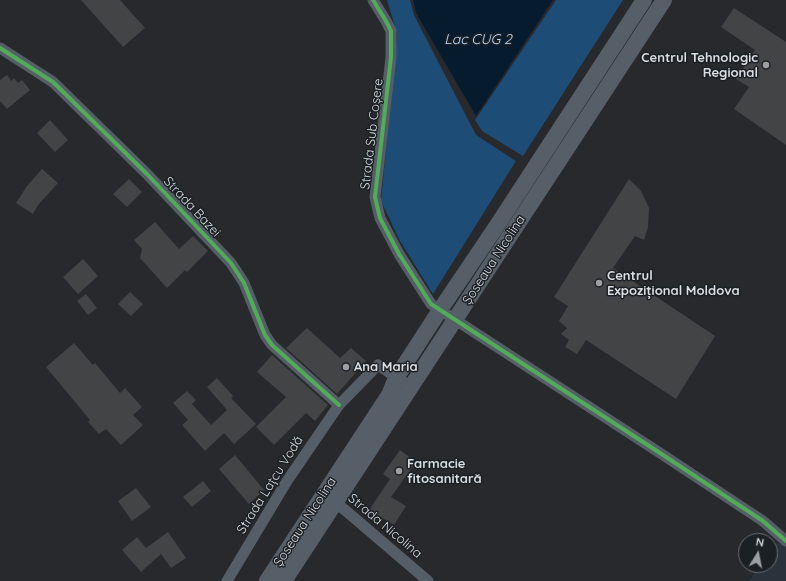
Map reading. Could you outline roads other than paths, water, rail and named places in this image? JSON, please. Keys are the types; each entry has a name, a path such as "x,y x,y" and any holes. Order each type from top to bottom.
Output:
{"main road":[{"name":"Șoseaua Nicolina","path":"284,581 389,395 396,378 644,0"},
{"name":"Șoseaua Nicolina","path":"267,581 330,499 411,387 664,0"}],"street":[{"name":"Strada Sub Coșere","path":"373,0 391,31 392,57 377,171 375,197 376,204 380,218 399,254 431,304 711,487 763,522 786,541"},
{"name":"Strada Bazei","path":"0,48 53,82 148,174 231,263 244,284 265,335 272,345 339,405"},
{"path":"339,405 378,365 411,387"},
{"name":"Strada Lațcu Vodă","path":"227,581 287,481 339,405"},
{"name":"Strada Nicolina","path":"330,499 428,581"}],"water":[{"name":"Lac CUG 2","path":"413,0 553,0 476,116 416,13"}],"place":[{"name":"Centrul Tehnologic Regional","path":"766,65"},
{"name":"Centrul Expozițional Moldova","path":"599,283"},
{"name":"Ana Maria","path":"346,367"},
{"name":"Farmacie fitosanitară","path":"399,471"}]}
